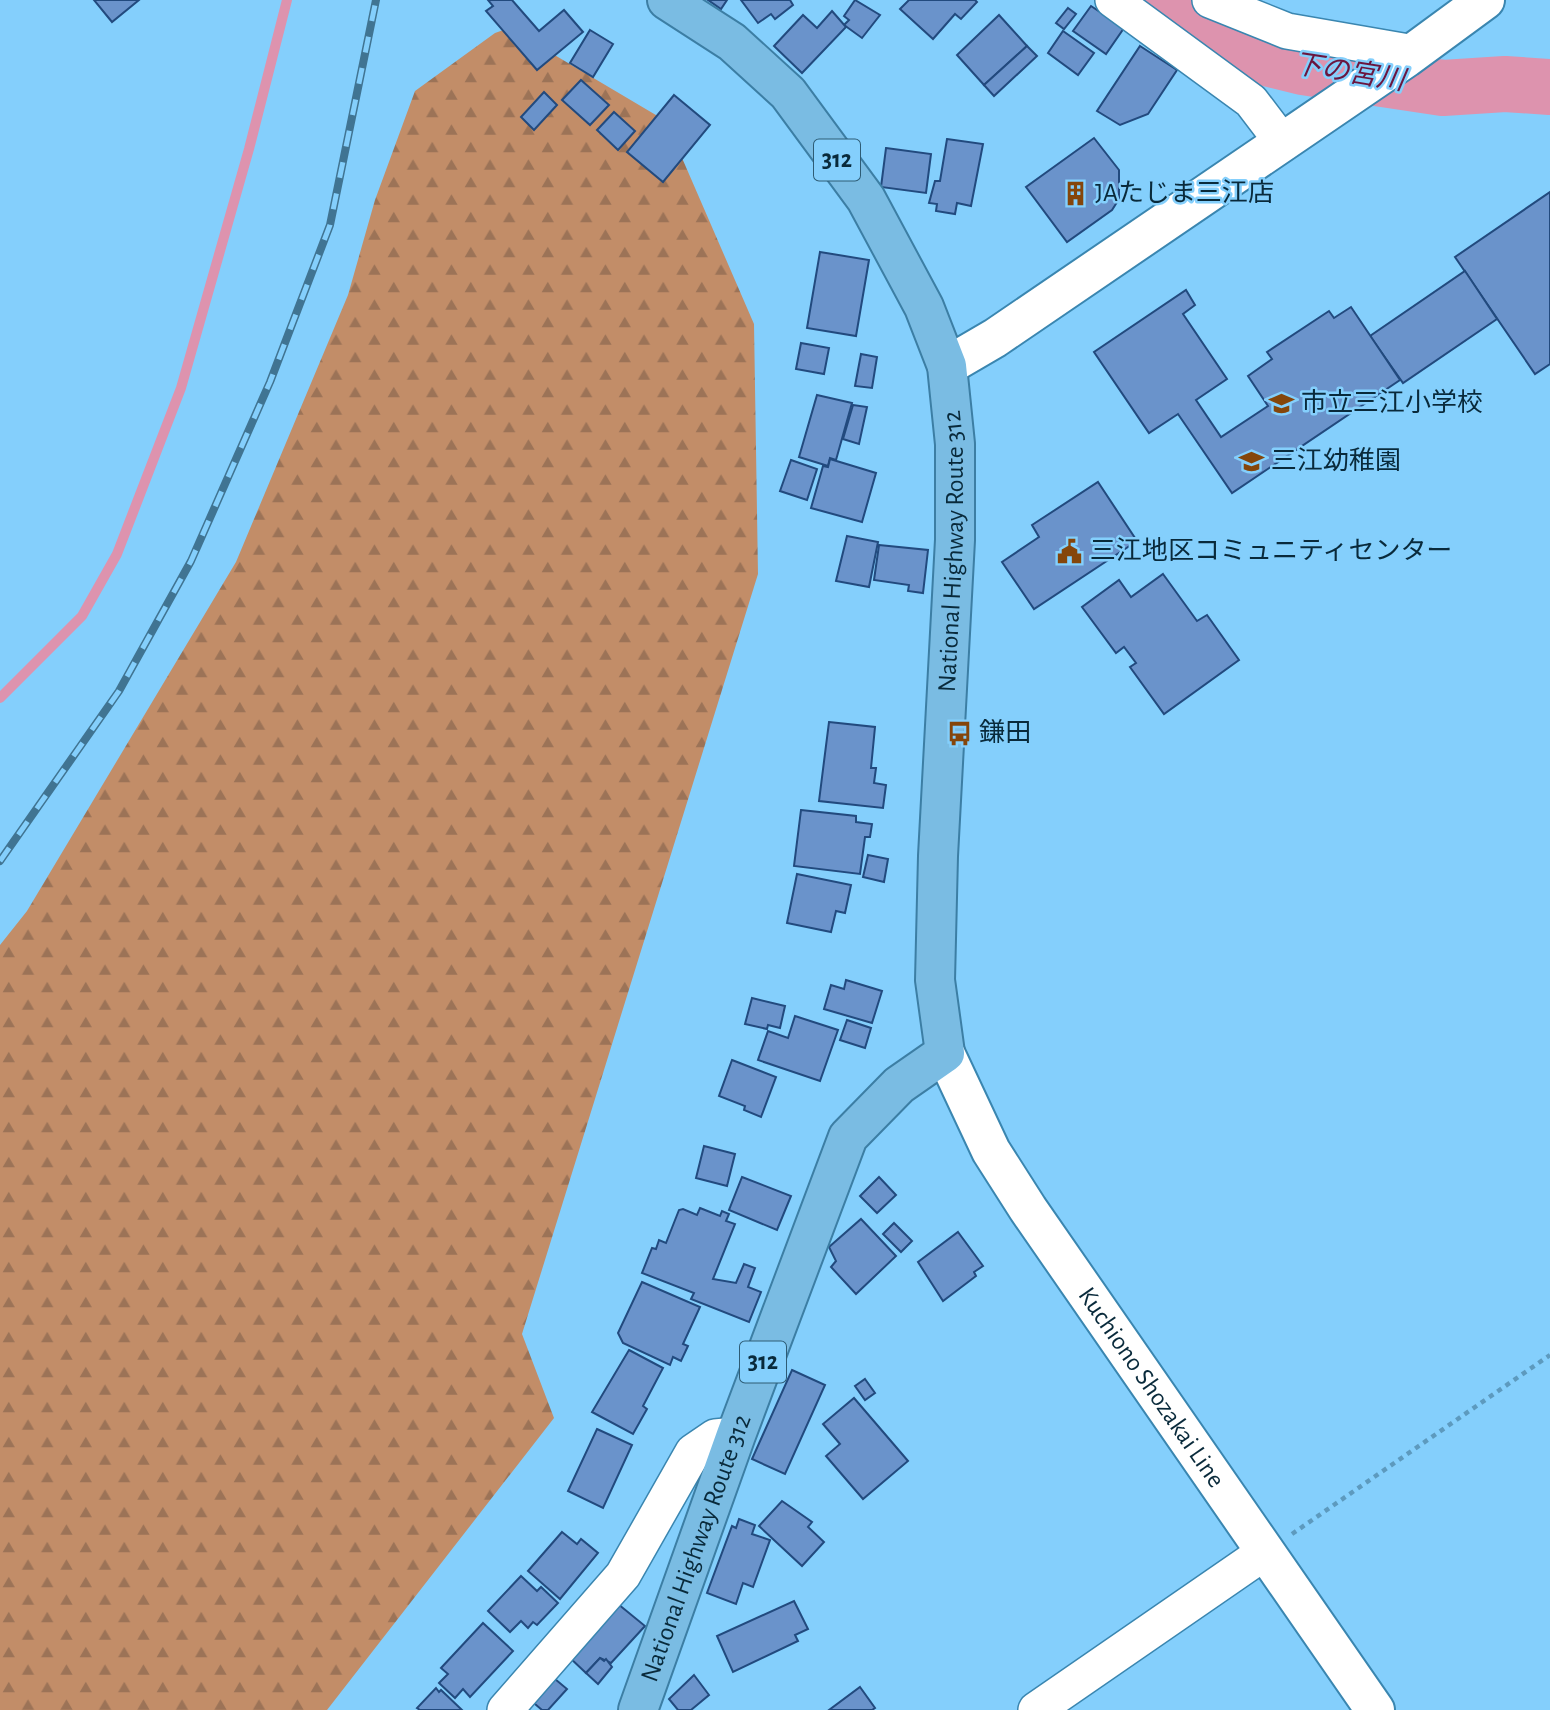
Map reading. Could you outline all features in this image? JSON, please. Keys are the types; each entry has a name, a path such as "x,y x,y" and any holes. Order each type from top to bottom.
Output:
{"highway":[{"name":"National Highway Route 312","path":"638,1710 736,1435 848,1137 899,1085 945,1053 935,980 938,856 955,540 955,444 947,366 924,307 866,199 788,93 732,42 667,0"}],"main road":[{"path":"947,366 995,338 1283,143 1485,0"},
{"name":"Kuchiono Shozakai Line","path":"945,1053 979,1128 1028,1209 1375,1710"}],"street":[{"path":"1210,0 1287,31 1410,55"},
{"path":"1135,7 1251,101 1283,143"},
{"path":"505,1710 623,1575 693,1452 715,1437 736,1435"},
{"path":"1036,1710 1265,1552"}],"path":[{"path":"1265,1552 1550,1355"}],"green space":[{"path":"509,28 666,121 754,324 758,574 522,1334 554,1418 327,1710 0,1710 0,945 27,911 236,562 348,295 375,200 415,91 495,33"}],"building":[{"path":"94,0 139,0 112,22"},
{"path":"488,0 512,0 539,31 564,10 583,32 537,70 486,11 493,6"},
{"path":"708,0 727,0 721,9"},
{"path":"741,0 790,0 793,5 775,19 771,14 758,23"},
{"path":"855,0 880,15 862,38 844,25 849,20 844,16"},
{"path":"909,0 977,2 961,19 955,14 933,39 900,9"},
{"path":"1091,6 1124,28 1106,54 1073,31"},
{"path":"1068,8 1076,14 1064,29 1056,23"},
{"path":"832,11 846,27 802,73 774,46 803,15 817,28"},
{"path":"999,15 1027,46 984,85 957,55"},
{"path":"590,30 613,44 593,77 570,63"},
{"path":"1063,31 1094,53 1078,75 1048,53"},
{"path":"1027,46 1037,56 994,96 984,85"},
{"path":"1140,46 1177,70 1148,114 1120,125 1097,111"},
{"path":"581,80 609,105 590,125 562,100"},
{"path":"544,92 557,105 534,130 521,117"},
{"path":"674,95 710,125 663,182 627,152"},
{"path":"614,112 635,131 618,150 597,130"},
{"name":"JAたじま三江店","path":"1094,138 1119,170 1119,199 1112,210 1067,242 1026,187"},
{"path":"947,139 983,144 971,206 957,203 955,214 936,211 937,204 929,203 935,181 940,181"},
{"path":"886,148 931,154 926,193 881,187"},
{"path":"1550,192 1550,364 1535,374 1455,257"},
{"path":"820,252 869,260 856,336 807,328"},
{"path":"1465,271 1497,319 1403,383 1370,336"},
{"path":"1186,290 1195,305 1183,314 1227,379 1196,400 1221,437 1268,406 1248,376 1272,359 1267,352 1329,311 1334,318 1351,307 1400,380 1232,493 1178,414 1149,433 1094,352"},
{"path":"801,343 829,348 824,374 796,369"},
{"path":"861,354 877,357 872,388 855,386"},
{"path":"817,395 852,403 836,460 830,458 828,466 799,457"},
{"path":"853,405 867,407 859,444 843,439"},
{"path":"830,459 876,473 862,522 811,508 823,466 828,467"},
{"path":"791,460 817,469 807,500 780,491"},
{"name":"三江地区コミュニティセンター","path":"1098,482 1137,541 1034,609 1002,562 1039,537 1032,525"},
{"path":"847,536 878,542 869,587 836,581"},
{"path":"879,545 928,550 923,593 908,591 909,585 874,580"},
{"path":"1163,574 1197,621 1207,615 1239,660 1164,714 1130,667 1136,663 1124,647 1116,653 1082,607 1119,580 1131,597"},
{"path":"829,722 875,727 871,768 876,768 874,783 886,785 883,808 819,801"},
{"path":"801,810 856,816 856,822 872,824 870,837 865,837 860,874 794,866"},
{"path":"868,855 888,859 884,882 863,877"},
{"path":"797,874 851,885 845,913 836,911 831,932 787,923"},
{"path":"846,980 882,991 872,1023 824,1009 831,985 844,989"},
{"path":"752,998 785,1006 780,1028 768,1025 767,1029 745,1024"},
{"path":"795,1016 838,1030 820,1081 758,1060 768,1031 788,1038"},
{"path":"847,1020 871,1028 865,1048 840,1040"},
{"path":"732,1060 776,1077 761,1117 744,1110 745,1106 719,1096"},
{"path":"704,1146 735,1154 727,1186 696,1178"},
{"path":"742,1177 791,1196 777,1230 729,1210"},
{"path":"879,1177 896,1195 877,1213 860,1196"},
{"path":"700,1208 720,1216 722,1211 729,1214 726,1221 735,1224 713,1279 736,1283 744,1264 755,1268 748,1287 761,1292 749,1322 691,1299 694,1293 642,1273 652,1248 656,1249 659,1240 666,1243 679,1210 697,1215"},
{"path":"861,1219 896,1256 856,1294 831,1267 836,1261 829,1247"},
{"path":"894,1223 912,1241 901,1252 883,1234"},
{"path":"958,1232 983,1266 974,1272 976,1276 943,1301 918,1262"},
{"path":"642,1282 700,1307 683,1344 688,1346 681,1361 673,1357 670,1365 623,1343 618,1333"},
{"path":"629,1350 663,1368 643,1406 647,1409 633,1434 592,1412"},
{"path":"792,1370 825,1385 785,1474 752,1459"},
{"path":"865,1379 875,1393 865,1400 855,1386"},
{"path":"854,1398 908,1461 863,1499 826,1456 840,1444 823,1424"},
{"path":"597,1429 632,1445 603,1508 568,1491"},
{"path":"782,1501 812,1522 808,1527 824,1542 802,1566 759,1526"},
{"path":"739,1519 755,1525 752,1534 770,1540 753,1587 743,1583 736,1604 707,1593 732,1526 736,1528"},
{"path":"562,1532 577,1544 581,1539 598,1553 560,1599 528,1571"},
{"path":"521,1576 537,1591 541,1587 558,1603 537,1625 533,1622 528,1628 521,1621 510,1632 488,1611"},
{"path":"794,1601 808,1629 795,1635 798,1641 733,1672 717,1636"},
{"path":"618,1604 645,1626 611,1663 600,1658 586,1673 569,1657"},
{"path":"483,1623 513,1651 470,1697 463,1689 455,1698 439,1683 448,1674 441,1668"},
{"path":"600,1658 604,1661 606,1659 612,1667 598,1684 586,1673"},
{"path":"549,1674 567,1689 548,1710 542,1710 528,1698"},
{"path":"694,1675 709,1695 691,1710 678,1710 669,1699"},
{"path":"860,1687 875,1708 829,1710"},
{"path":"436,1688 439,1692 441,1690 462,1710 417,1708"}],"waterway":[{"path":"0,698 82,616 117,554 181,388 249,149 287,0"},
{"name":"下の宮川","path":"1162,0 1258,56 1303,67 1443,88 1505,84 1550,87"}],"railway":[{"path":"0,861 119,691 191,561 270,382 330,225 376,0"}],"place":[{"name":"JAたじま三江店","path":"1075,193"},
{"name":"市立三江小学校","path":"1281,403"},
{"name":"三江幼稚園","path":"1251,461"},
{"name":"三江地区コミュニティセンター","path":"1070,551"},
{"name":"鎌田","path":"959,733"}]}
